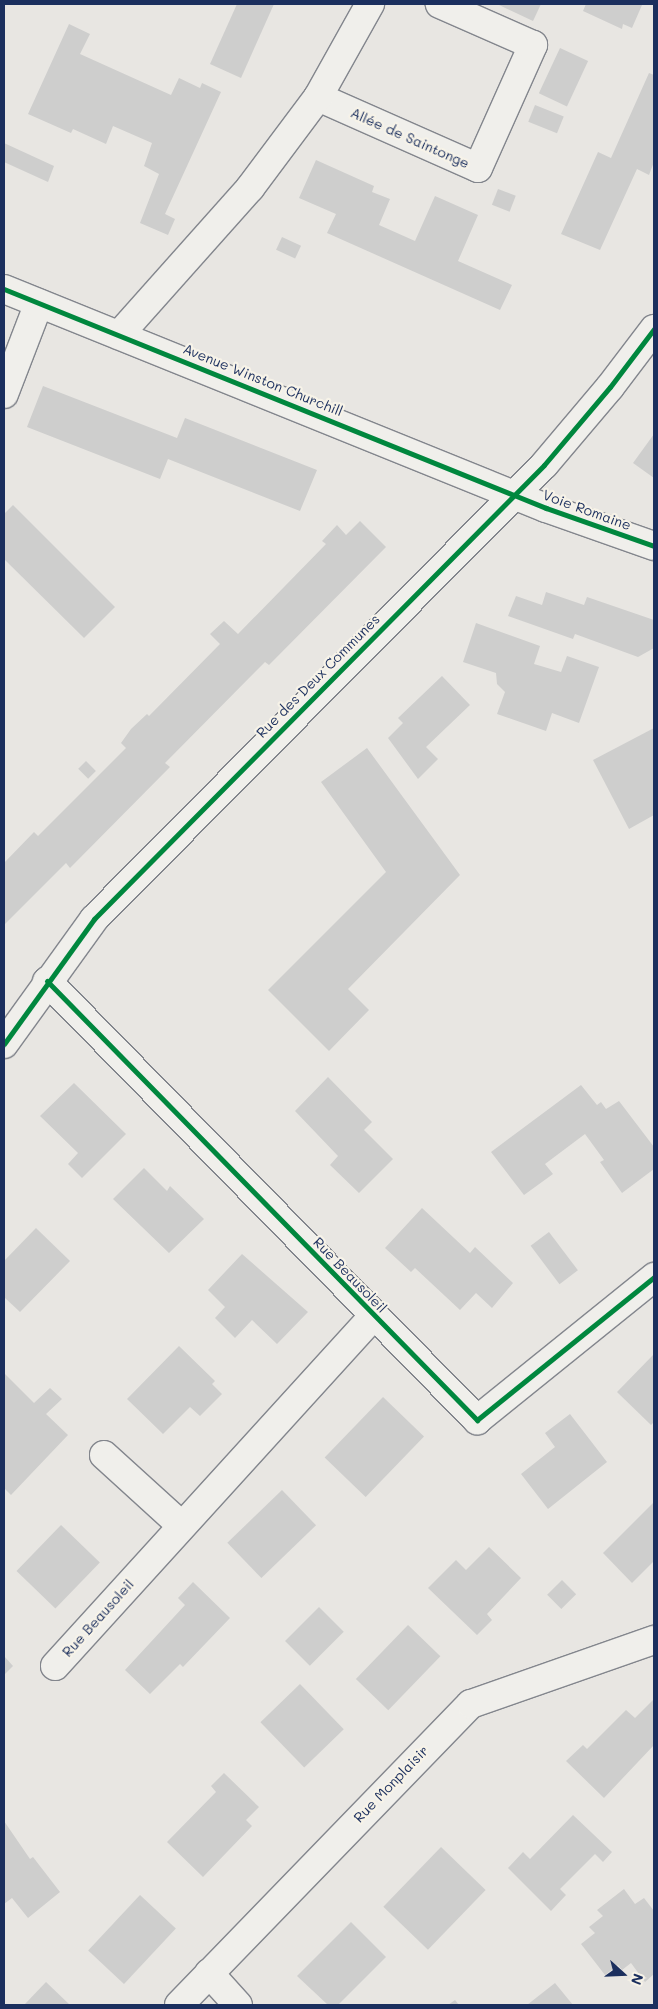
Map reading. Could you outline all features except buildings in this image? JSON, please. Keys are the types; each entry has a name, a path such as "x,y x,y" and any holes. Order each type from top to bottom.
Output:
{"street":[{"path":"119,335 250,188 318,97 370,4"},
{"name":"Allée de Saintonge","path":"318,97 478,168 533,45 440,4"},
{"name":"Avenue Winston Churchill","path":"4,289 514,494"},
{"path":"4,394 39,303"},
{"name":"Rue des Deux Communes","path":"4,1044 94,919 544,465 610,387 654,329"},
{"name":"Voie Romaine","path":"514,494 654,546"},
{"name":"Rue Beausoleil","path":"47,982 477,1420 654,1276"},
{"name":"Rue Beausoleil","path":"54,1666 374,1316"},
{"path":"104,1455 182,1526"},
{"name":"Rue Monplaisir","path":"179,2005 471,1704 654,1640"},
{"path":"209,1973 238,2005"}],"cycle path":[{"path":"4,289 546,508 654,546"},
{"path":"4,1044 94,919 544,465 610,387 654,329"},
{"path":"47,981 477,1420 654,1277"}]}
